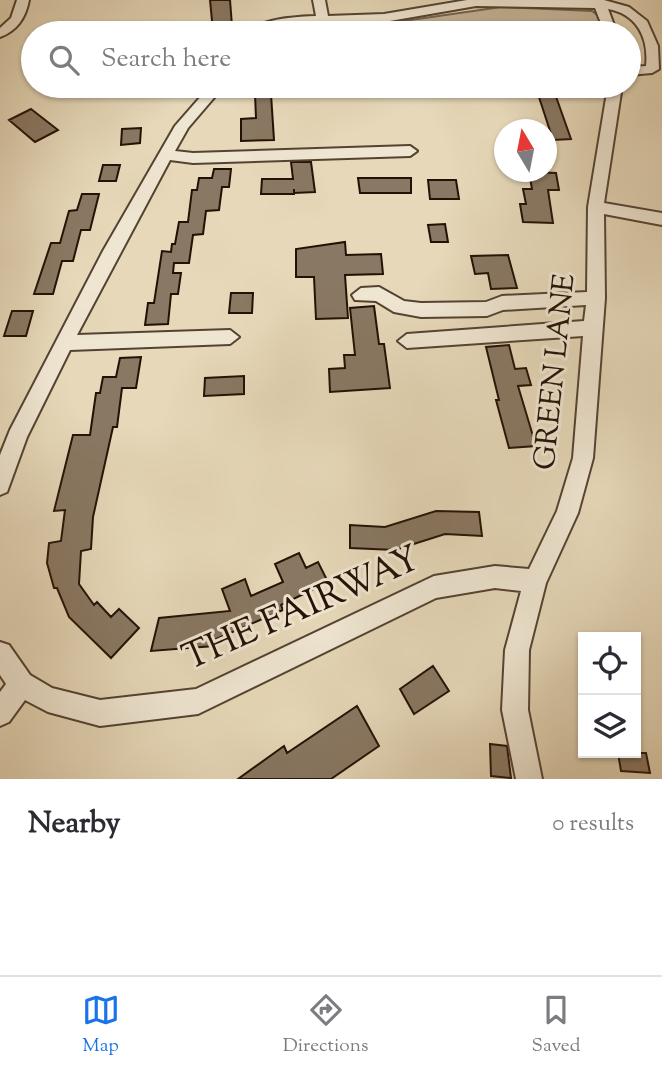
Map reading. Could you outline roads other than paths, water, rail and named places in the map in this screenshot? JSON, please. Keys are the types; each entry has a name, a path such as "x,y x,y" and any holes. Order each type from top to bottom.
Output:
{"street":[{"path":"0,33 11,28 22,12 23,0"},
{"path":"319,0 323,21 384,18 464,4 599,2 631,12 641,21 649,36 654,60 652,69 641,70"},
{"path":"599,2 606,21"},
{"path":"0,485 17,436 111,251 182,126 206,98"},
{"name":"GREEN LANE","path":"529,779 515,710 517,650 535,581 567,513 583,458 596,298 596,206 613,98"},
{"path":"166,155 193,158 410,151"},
{"path":"596,206 662,219"},
{"path":"361,295 379,294 400,307 421,310 487,309 502,303 596,298"},
{"path":"407,341 594,328"},
{"path":"64,343 230,337"},
{"name":"THE FAIRWAY","path":"0,654 21,684 48,699 100,713 198,701 434,587 495,578 535,581"},
{"path":"0,713 21,684"}]}
